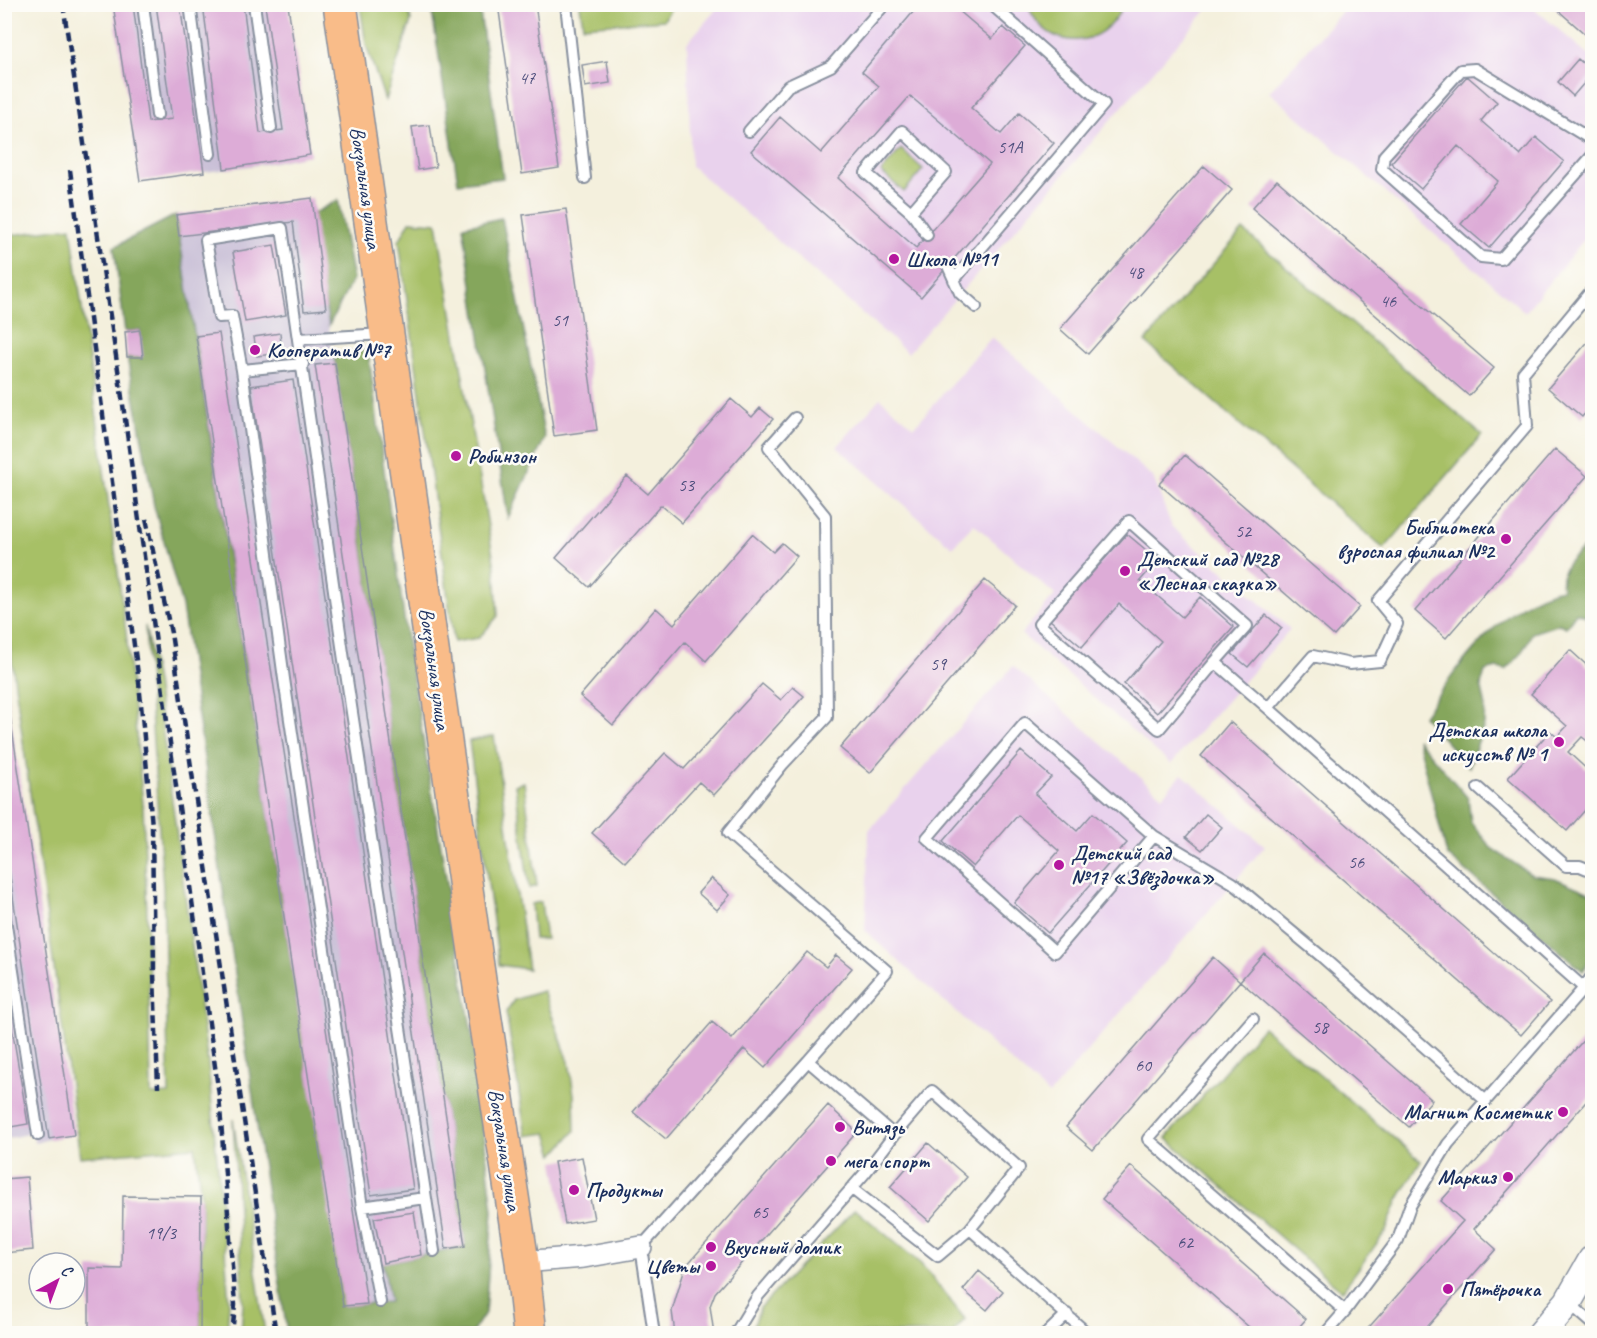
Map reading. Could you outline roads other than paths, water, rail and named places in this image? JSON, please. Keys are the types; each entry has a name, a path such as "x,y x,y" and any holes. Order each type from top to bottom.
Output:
{"main road":[{"name":"Вокзальная улица","path":"340,4 480,987 522,1262 530,1334"}],"street":[{"path":"522,1262 584,1257 641,1247"},
{"path":"1541,1334 1568,1302 1593,1260"}],"lane":[{"path":"143,4 157,115"},
{"path":"190,4 210,154"},
{"path":"254,4 271,128"},
{"path":"566,4 585,177"},
{"path":"749,131 788,86 831,66 885,4"},
{"path":"954,280 1104,104 991,4"},
{"path":"1593,140 1475,69 1461,70 1384,156 1382,169 1481,257 1501,259 1593,156"},
{"path":"911,212 946,172 903,131 866,173 911,212 927,235"},
{"path":"380,1302 362,1207 284,679 242,370 232,316 219,317 206,240 282,228 344,660 434,1251"},
{"path":"948,266 960,293 976,307"},
{"path":"1268,708 1313,656 1350,664 1380,661 1397,624 1378,601 1527,426 1523,373 1593,290"},
{"path":"299,339 387,333"},
{"path":"242,370 303,364"},
{"path":"654,1334 641,1247 887,971 728,833 783,764 827,717 825,516 769,447 795,418"},
{"path":"1128,521 1247,626 1215,662 1159,729 1039,624 1128,521"},
{"path":"1215,662 1584,988"},
{"path":"1154,836 1054,951 927,838 1026,723 1154,836 1233,883 1486,1101"},
{"path":"1478,788 1566,866 1580,866 1593,872"},
{"path":"4,912 38,1135"},
{"path":"1325,1334 1398,1240 1410,1206 1448,1144 1593,976"},
{"path":"1253,1020 1148,1139 1345,1311"},
{"path":"808,1061 894,1135"},
{"path":"735,1334 758,1296 932,1091 1019,1168 970,1229 938,1256 851,1188"},
{"path":"362,1207 425,1198"},
{"path":"970,1229 1088,1334"},
{"path":"1568,1302 1593,1323"},
{"path":"1046,1334 1066,1314"}],"railway":[{"path":"63,4 119,376 219,1095 235,1305 232,1334"},
{"path":"70,170 139,682 152,826 158,1088"},
{"path":"146,519 171,633 276,1334"}],"place":[{"name":"Школа №11","path":"894,259"},
{"name":"Кооператив №7","path":"255,350"},
{"name":"Робинзон","path":"456,456"},
{"name":"Библиотека взрослая филиал №2","path":"1506,539"},
{"name":"Детский сад №28 «Лесная сказка»","path":"1125,571"},
{"name":"Детская школа искусств № 1","path":"1559,742"},
{"name":"Детский сад №17 «Звёздочка»","path":"1059,865"},
{"name":"Магнит Косметик","path":"1563,1112"},
{"name":"Витязь","path":"840,1127"},
{"name":"мега спорт","path":"831,1161"},
{"name":"Маркиз","path":"1508,1177"},
{"name":"Продукты","path":"574,1190"},
{"name":"Вкусный домик","path":"711,1247"},
{"name":"Цветы","path":"711,1266"},
{"name":"Пятёрочка","path":"1448,1289"}]}
